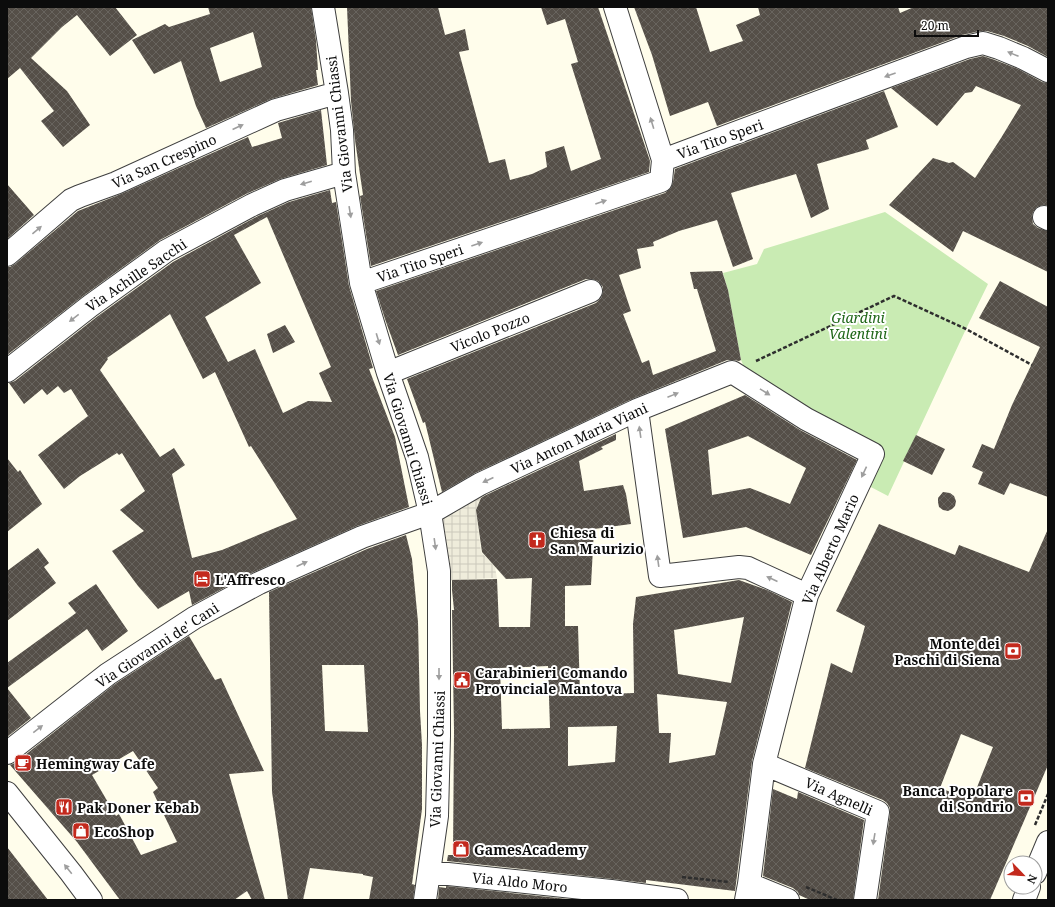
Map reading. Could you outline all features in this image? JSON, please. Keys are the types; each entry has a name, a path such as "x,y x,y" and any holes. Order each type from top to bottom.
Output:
{"street":[{"name":"Via Giovanni Chiassi","path":"323,7 337,92 342,130 344,173 361,283 388,373 416,457 430,513 439,571 439,736 437,816 425,900"},
{"path":"615,7 663,160"},
{"name":"Via Tito Speri","path":"361,283 661,181 663,160 966,47 983,43 1023,58 1048,71"},
{"name":"Via San Crespino","path":"7,255 71,200 116,183 276,110 337,92"},
{"name":"Via Achille Sacchi","path":"7,371 90,306 166,251 252,205 285,190 344,173"},
{"name":"Vicolo Pozzo","path":"388,373 591,292"},
{"name":"Via Anton Maria Viani","path":"430,513 480,484 637,410 732,372"},
{"name":"Via Alberto Mario","path":"732,372 806,419 873,454 808,595 764,764 742,889"},
{"path":"637,410 660,576 739,567 748,568 808,595"},
{"name":"Via Giovanni de' Cani","path":"7,753 108,674 194,618 259,583 362,537 430,513"},
{"name":"Via Agnelli","path":"764,764 878,812 864,900"},
{"path":"7,794 91,900"},
{"path":"1043,855 1048,842"},
{"name":"Via Aldo Moro","path":"429,872 677,900"},
{"path":"742,889 788,900"}],"path":[{"path":"732,372 894,296 966,329 1032,365"},
{"path":"676,877 742,889"}],"green space":[{"name":"Giardini Valentini","path":"885,212 988,284 888,496 867,485 883,452 814,415 744,367 741,360 728,290 723,273 757,264 764,249"}],"shaded area":[{"path":"484,491 476,510 481,552 495,567 497,579 439,581 430,513"}],"building":[{"path":"7,7 115,7 137,35 110,56 77,15 62,27 31,58 67,91 90,125 63,147 41,121 54,111 20,68 7,79"},
{"path":"208,7 311,7 316,41 318,70 316,70 318,85 271,99 206,128 196,106 181,61 154,74 132,40 165,24 169,27 210,14","holes":["253,32 262,67 220,82 210,48"]},
{"path":"347,7 438,7 445,35 465,29 469,50 459,52 489,163 505,159 510,180 532,174 547,167 545,152 564,146 571,171 601,159 571,64 578,62 565,19 547,25 541,7 598,7 650,161 649,172 371,266 360,196 363,195 351,101"},
{"path":"634,7 696,7 710,52 743,41 736,25 760,15 758,7 898,7 900,13 914,7 1048,7 1048,57 1028,46 1004,36 987,31 980,31 962,35 717,126 708,102 670,116 652,55"},
{"path":"983,56 1018,69 1042,82 1048,83 1048,205 1037,207 1033,212 1032,217 1033,224 1038,228 1048,231 1048,272 963,231 953,252 889,205 933,158 949,163 953,162 975,178 1021,105 976,86 972,92 965,93 937,126 891,88 970,59"},
{"path":"884,91 898,127 866,140 869,149 817,164 829,209 811,218 796,174 731,193 753,259 733,267 717,220 679,231 653,242 654,246 637,249 641,268 619,275 631,311 623,314 642,363 649,360 653,375 716,351 697,289 694,289 690,272 722,271 728,290 741,360 727,360 632,399 475,473 442,492 425,422 423,423 407,379 596,303 601,298 603,287 598,281 586,279 398,355 376,291 665,193 671,188 675,169"},
{"path":"321,110 327,165 280,179 246,194 160,240 83,296 7,355 7,267 15,264 78,211 121,194 248,137 252,147 282,138 278,123"},
{"path":"7,184 34,215 7,239"},
{"path":"330,190 332,203 336,202 349,286 373,368 369,369 395,437 409,507 357,526 254,572 192,605 189,591 158,609 138,586 112,551 144,531 120,510 145,491 122,453 119,455 117,453 80,476 64,489 38,455 88,416 71,389 64,393 58,386 47,395 42,389 24,404 9,383 15,381 98,316 173,262 258,216 289,202","holes":["267,217 331,367 319,373 332,402 308,401 283,413 255,349 228,362 205,317 261,283 234,235","170,314 203,379 215,372 249,447 251,446 297,519 222,550 192,558 172,474 185,465 174,448 160,457 100,370 108,359 107,358"]},
{"path":"1000,281 1048,307 1048,497 1010,483 1004,495 978,484 983,472 972,467 982,444 994,449 1012,405 1040,347 979,318"},
{"path":"285,325 295,342 273,353 267,334"},
{"path":"745,395 800,430 857,460 811,555 746,527 683,538 665,429","holes":["748,436 806,468 790,504 750,488 712,495 708,450"]},
{"path":"616,434 616,440 601,447 603,449 579,461 584,491 623,485 631,524 594,529 591,585 565,586 565,626 578,626 580,695 634,693 633,624 636,597 739,580 767,590 792,602 752,761 735,891 646,880 646,883 447,861 448,855 453,855 454,731 452,610 454,610 452,580 497,579 499,627 530,627 532,578 506,579 482,552 476,510 481,498","holes":["744,617 731,683 678,674 674,630","548,666 550,728 502,729 500,668","657,694 727,702 715,755 669,763 671,733 659,733","617,726 615,762 568,766 568,727"]},
{"path":"916,435 945,449 932,475 903,461"},
{"path":"7,458 18,472 20,470 42,504 7,532"},
{"path":"943,492 950,493 954,496 956,501 955,506 948,511 939,507 938,498"},
{"path":"879,524 955,555 959,545 1029,572 1048,529 1048,765 1009,855 1003,855 1003,870 990,900 878,900 890,808 883,800 805,768 831,663 852,673 865,626 836,611","holes":["961,734 993,747 972,800 940,788"]},
{"path":"406,535 412,559 418,622 422,745 422,809 412,884 415,885 413,900 369,900 373,877 363,874 310,868 303,900 288,900 272,792 269,592 367,549","holes":["322,665 364,665 368,732 325,731"]},
{"path":"38,548 49,563 44,567 56,583 7,621 7,571"},
{"path":"96,584 128,631 102,651 87,629 7,688 7,663 76,613 68,603"},
{"path":"189,636 215,680 221,678 264,771 229,774 265,900 252,900 247,891 234,900 120,900 77,842 10,765 15,763 115,684","holes":["133,751 158,788 153,792 177,842 141,855 119,814 116,816 92,775"]},
{"path":"7,688 31,718 7,737"},
{"path":"773,789 797,799 798,792 864,820 853,900 810,900 799,895 793,888 763,876"},
{"path":"7,847 48,900 7,900"},
{"path":"446,886 577,900 438,900 439,887 446,888"}],"place":[{"name":"Chiesa di San Maurizio","path":"537,540"},
{"name":"L'Affresco","path":"202,579"},
{"name":"Monte dei Paschi di Siena","path":"1013,651"},
{"name":"Carabinieri Comando Provinciale Mantova","path":"462,680"},
{"name":"Hemingway Cafe","path":"23,763"},
{"name":"Banca Popolare di Sondrio","path":"1026,798"},
{"name":"Pak Doner Kebab","path":"64,807"},
{"name":"EcoShop","path":"81,831"},
{"name":"GamesAcademy","path":"461,849"}]}
